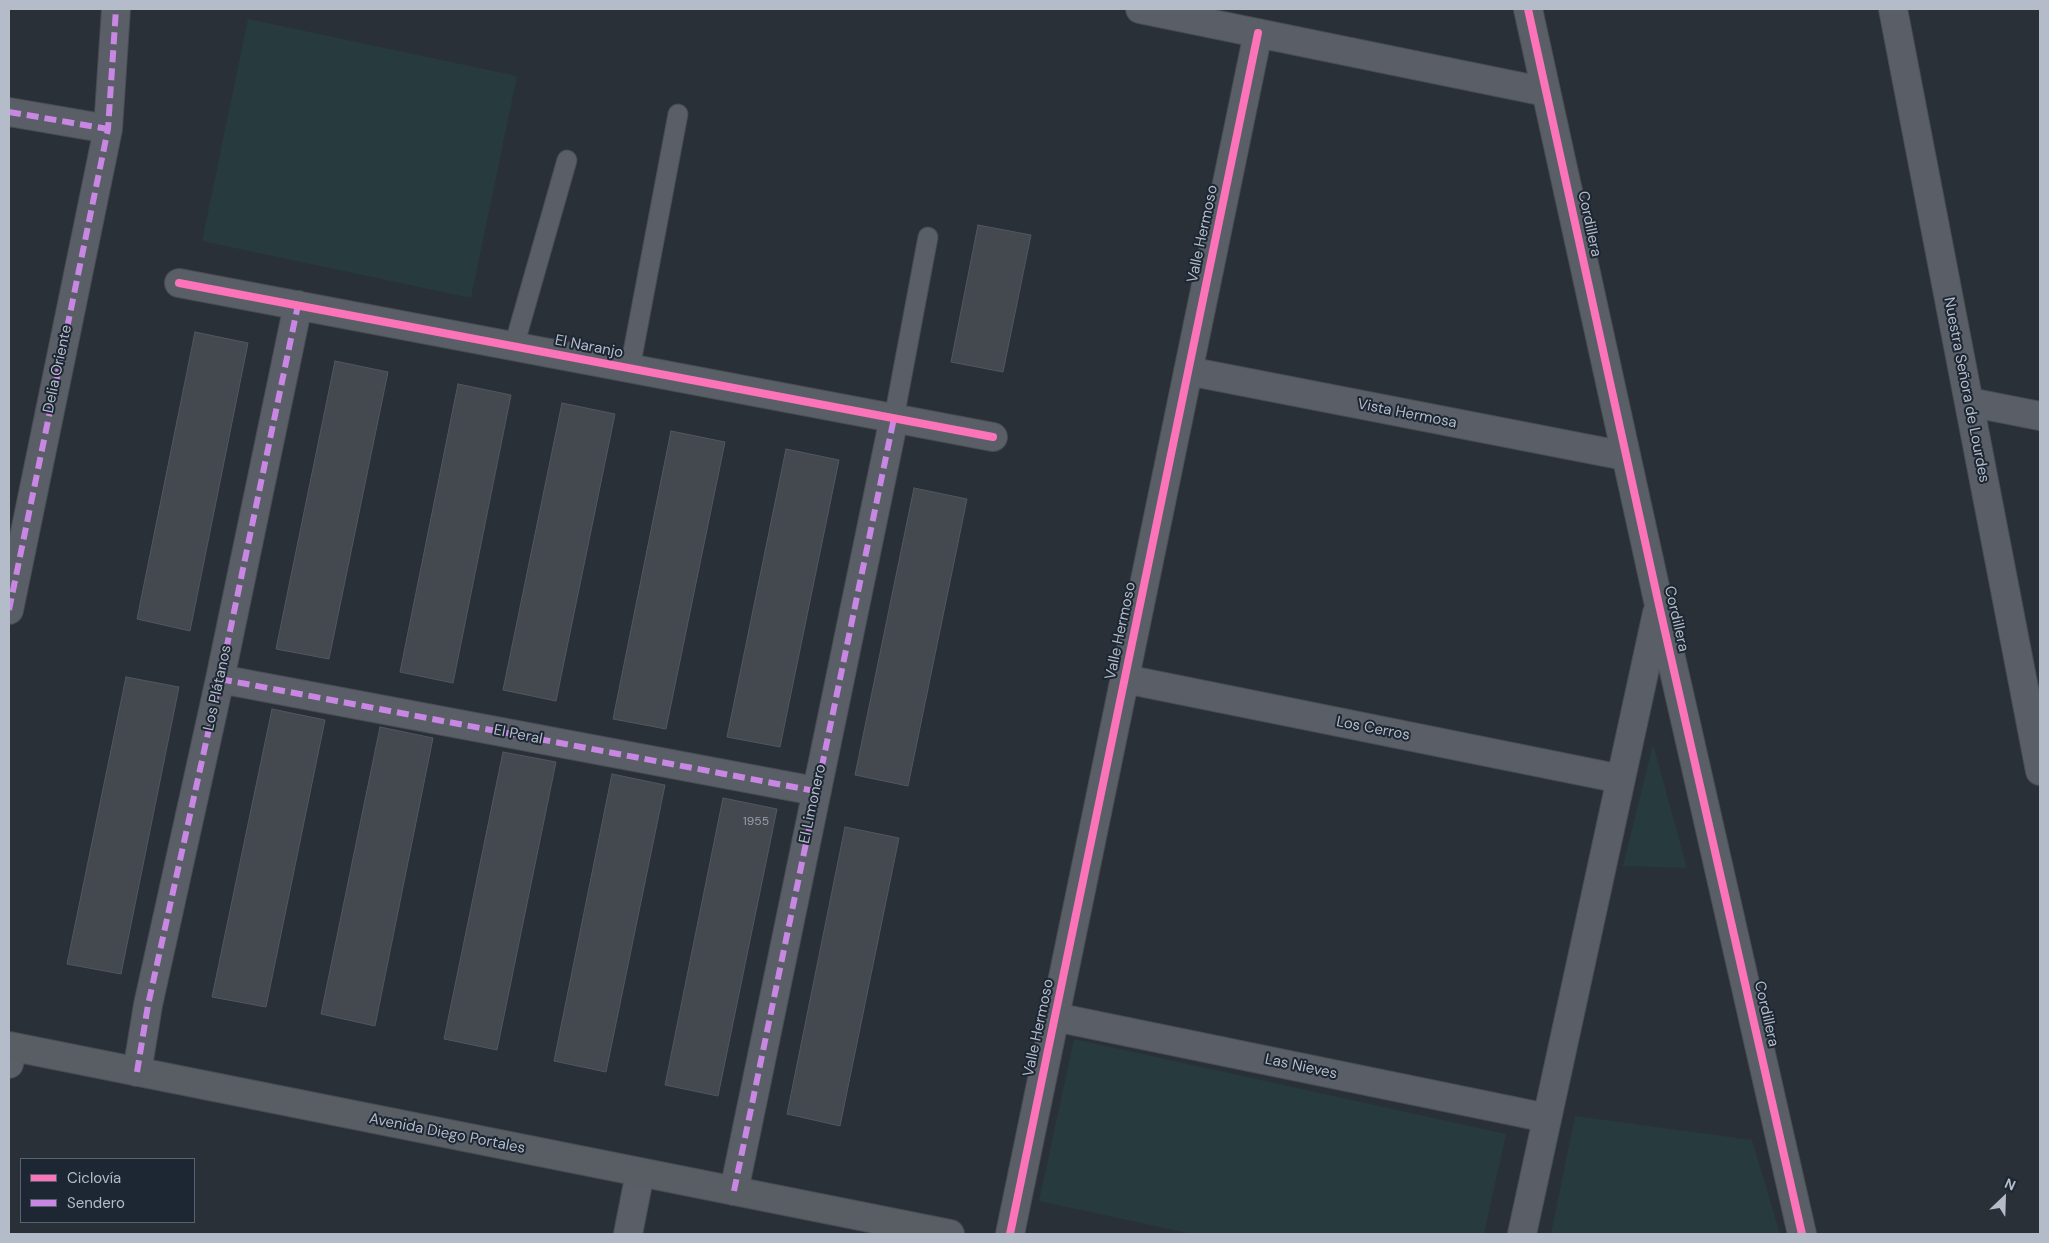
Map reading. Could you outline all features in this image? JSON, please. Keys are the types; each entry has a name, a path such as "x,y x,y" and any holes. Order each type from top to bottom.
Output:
{"main road":[{"name":"Avenida Diego Portales","path":"10,1053 137,1072 734,1191 884,1228 950,1234"}],"street":[{"name":"Delia Oriente","path":"9,610 108,129 116,9"},
{"path":"1140,9 1546,92"},
{"name":"Cordillera","path":"1528,9 1659,605 1802,1234"},
{"name":"Nuestra Señora de Lourdes","path":"1893,9 2040,771"},
{"name":"Valle Hermoso","path":"1010,1234 1258,33"},
{"path":"9,112 108,129"},
{"name":"El Naranjo","path":"179,283 993,437"},
{"name":"Los Plátanos","path":"137,1072 148,1005 220,679 298,305"},
{"name":"Vista Hermosa","path":"1188,371 1626,456"},
{"path":"1969,402 2040,416"},
{"name":"El Limonero","path":"734,1191 894,418"},
{"name":"Cordillera","path":"1522,1234 1659,605"},
{"name":"El Peral","path":"220,679 816,791"},
{"name":"Los Cerros","path":"1125,679 1621,779"},
{"name":"Las Nieves","path":"1055,1017 1547,1118"},
{"path":"628,1234 640,1173"}],"lane":[{"path":"630,368 678,114"},
{"path":"514,346 567,160"},
{"path":"894,418 928,238"}],"green space":[{"path":"248,19 517,76 471,298 202,241"},
{"path":"1653,744 1687,868 1623,866"},
{"path":"1074,1039 1506,1134 1484,1234 1192,1234 1039,1201"},
{"path":"1575,1116 1752,1140 1780,1234 1551,1234"}],"building":[{"path":"978,225 1031,235 1003,372 951,362"},
{"path":"195,332 248,343 190,631 137,619"},
{"path":"335,361 388,372 329,659 276,649"},
{"path":"458,384 511,395 453,683 400,672"},
{"path":"562,403 615,414 556,701 503,690"},
{"path":"671,431 725,442 666,729 613,719"},
{"path":"786,449 839,460 780,747 727,737"},
{"path":"914,488 967,499 908,786 855,775"},
{"path":"126,677 179,687 121,974 67,964"},
{"path":"272,709 325,720 266,1007 212,997"},
{"path":"380,727 433,738 375,1026 321,1014"},
{"path":"503,752 556,762 497,1050 444,1039"},
{"path":"612,774 665,785 606,1072 554,1061"},
{"path":"723,798 777,809 718,1096 665,1085"},
{"path":"845,827 899,838 840,1126 787,1114"}],"marked path":[{"path":"9,610 108,129 116,9"},
{"path":"9,112 108,129"},
{"path":"137,1072 148,1005 220,679 298,305"},
{"path":"734,1191 894,418"},
{"path":"220,679 815,791"}],"cycle path":[{"path":"1528,9 1659,605 1802,1234"},
{"path":"1010,1234 1258,33"},
{"path":"179,283 993,437"}]}
